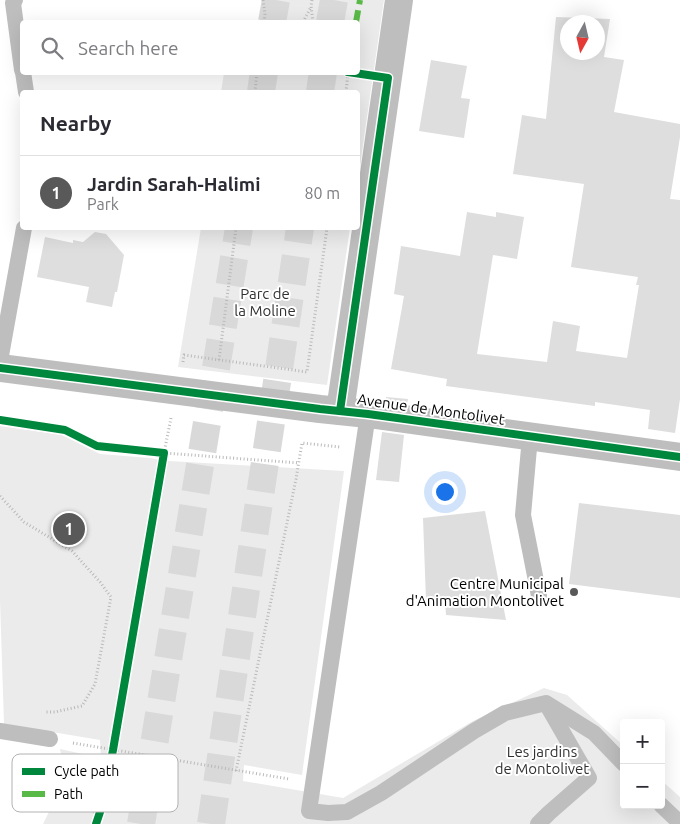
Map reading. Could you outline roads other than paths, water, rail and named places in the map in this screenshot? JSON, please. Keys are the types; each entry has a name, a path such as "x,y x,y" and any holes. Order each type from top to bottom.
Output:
{"street":[{"path":"340,411 399,0"},
{"name":"Avenue de Montolivet","path":"0,368 368,414 680,457"}],"lane":[{"path":"15,0 13,3 20,51"},
{"path":"24,75 26,90"},
{"path":"0,361 24,230"},
{"path":"368,414 309,818 347,812 381,793 474,731 505,713 546,703 594,733 620,760"},
{"path":"530,436 523,514 539,596"},
{"path":"538,824 589,778 546,703"},
{"path":"0,732 50,739"},
{"path":"665,809 680,823"}],"tunnel":[{"path":"272,20 276,0"},
{"path":"330,20 334,0"},
{"path":"261,90 264,75"},
{"path":"320,90 323,75"},
{"path":"153,754 239,230"},
{"path":"211,824 300,230"},
{"path":"141,824 143,812"}],"place":[{"name":"Jardin Sarah-Halimi","path":"69,529"},
{"name":"Centre Municipal d'Animation Montolivet","path":"574,592"}],"park label":[{"name":"Parc de la Moline","path":"265,302"},
{"name":"Les jardins de Montolivet","path":"542,760"}]}
